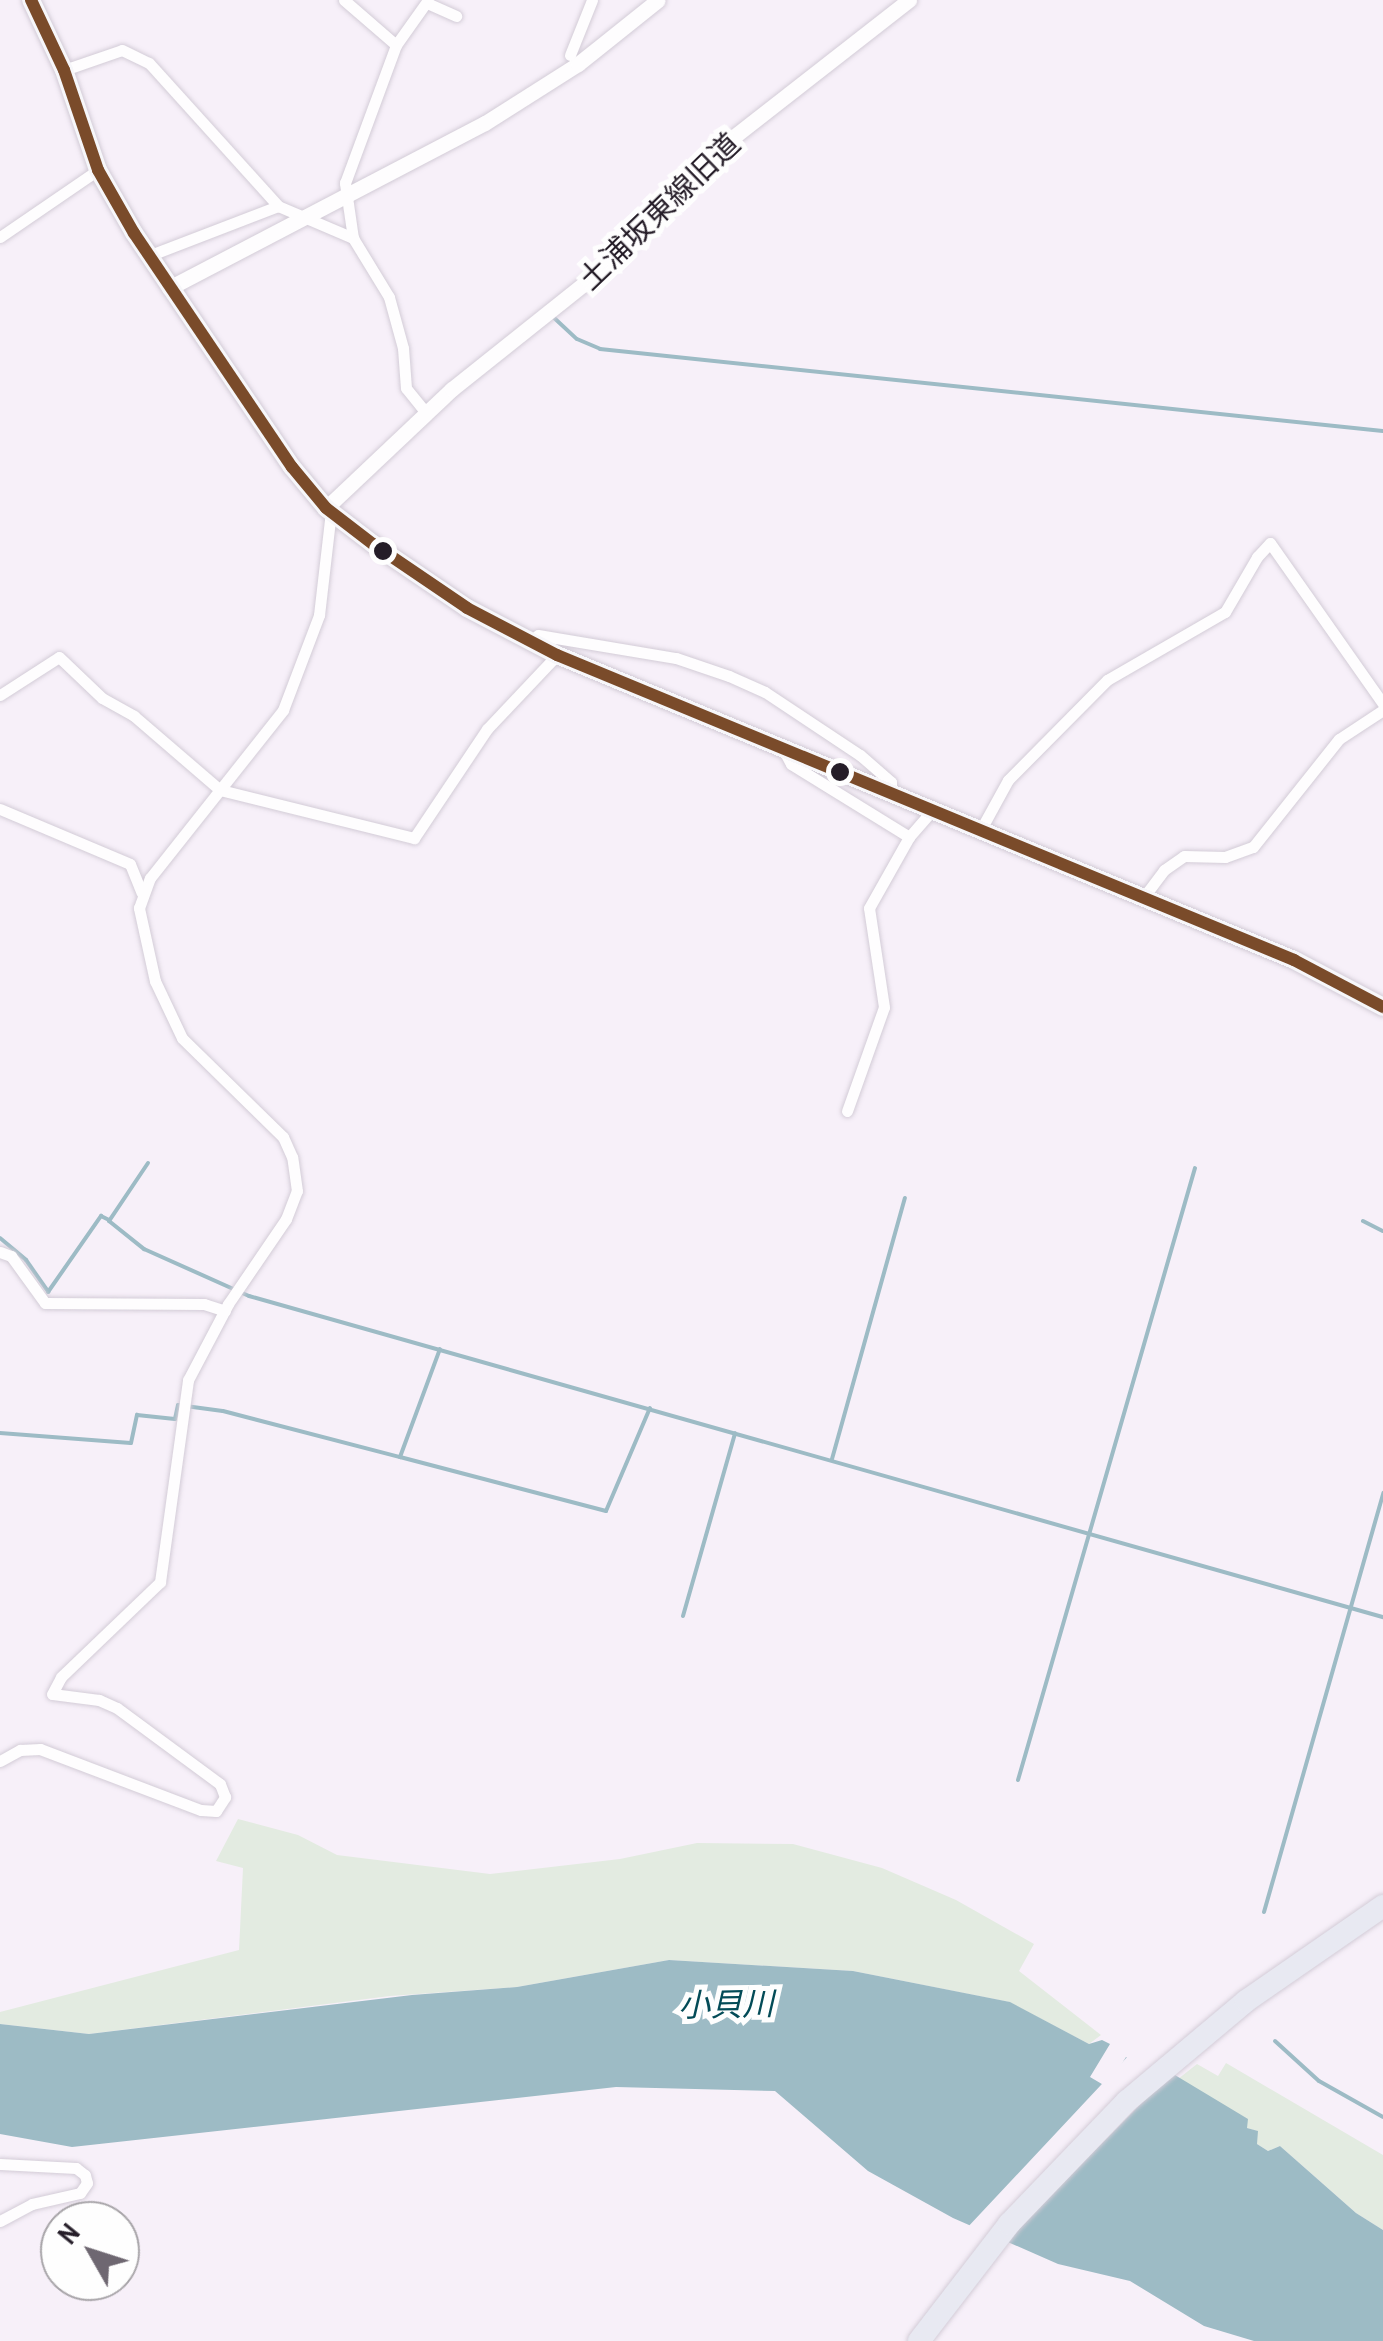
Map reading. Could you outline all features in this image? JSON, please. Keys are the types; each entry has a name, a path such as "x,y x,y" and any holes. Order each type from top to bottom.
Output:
{"highway":[{"path":"919,2341 1009,2224 1127,2101 1246,2000 1383,1906"}],"main road":[{"path":"31,0 64,70 98,170 148,256 260,424 328,510 420,578 529,642 1294,960 1383,1007"}],"street":[{"path":"344,0 396,45"},
{"path":"570,54 592,0"},
{"path":"169,288 527,98 591,55 658,0"},
{"name":"土浦坂東線旧道","path":"328,510 427,414 615,259 714,153 909,0"},
{"path":"427,414 406,388 403,348 389,297 353,238 350,194 345,183 396,45 428,1 456,16"},
{"path":"64,70 122,50 149,64 278,206 353,238"},
{"path":"0,237 98,170"},
{"path":"148,256 278,206"},
{"path":"0,1761 20,1750 40,1748 200,1810 216,1810 223,1804 220,1784 117,1708 99,1700 52,1694 61,1677 160,1582 188,1380 225,1311 286,1219 297,1191 292,1157 283,1136 182,1038 155,981 139,908 142,893 284,710 319,615 328,510"},
{"path":"980,831 1008,780 1107,680 1224,612 1256,557 1270,543 1383,707 1339,738 1253,847 1225,857 1184,856 1164,870 1143,898"},
{"path":"529,642 538,635 676,658 729,676 765,692 860,754 892,782 891,794"},
{"path":"0,694 60,657 102,698 134,716 220,790 414,838 487,729 557,655"},
{"path":"782,749 791,764 909,837"},
{"path":"0,809 58,830 130,864 142,893"},
{"path":"847,1112 884,1007 869,908 909,837 932,811"},
{"path":"0,1252 11,1256 46,1303 204,1304 225,1311"},
{"path":"0,2164 76,2168 85,2175 87,2183 80,2193 32,2204 0,2220"}],"shaded area":[{"path":"238,1819 298,1835 337,1855 490,1874 620,1859 697,1843 793,1844 882,1868 956,1900 1034,1944 1019,1971 1101,2035 1089,2044 1009,2002 853,1971 669,1960 517,1987 390,1996 89,2034 0,2024 0,2012 239,1950 243,1868 216,1861"},
{"path":"1226,2063 1383,2155 1383,2230 1356,2213 1280,2146 1268,2151 1257,2144 1257,2131 1247,2128 1244,2117 1178,2079 1197,2064 1218,2076"}],"water":[{"name":"小貝川","path":"669,1960 853,1971 1010,2002 1089,2044 1102,2040 1110,2044 1090,2077 1107,2087 1126,2057 1134,2062 1145,2057 1248,2119 1247,2128 1258,2131 1257,2144 1268,2151 1280,2146 1356,2213 1383,2230 1383,2341 1254,2341 1204,2326 1130,2281 1058,2264 953,2218 868,2171 775,2091 616,2087 72,2147 0,2134 0,2024 89,2034 412,1995 517,1987"}],"pier":[{"path":"1147,2052 1174,2070 1002,2245 966,2229 1130,2054 1137,2058"}],"waterway":[{"path":"551,315 577,339 600,349 1383,431"},
{"path":"148,1163 109,1221 144,1249 249,1296 1383,1617"},
{"path":"1018,1780 1195,1168"},
{"path":"832,1459 905,1198"},
{"path":"0,1238 26,1260 48,1292 101,1216 109,1220"},
{"path":"1363,1221 1383,1231"},
{"path":"0,1433 131,1443 137,1415 175,1419 178,1405 223,1411 400,1457 440,1349"},
{"path":"400,1457 606,1511 650,1408"},
{"path":"683,1616 735,1433"},
{"path":"1264,1912 1383,1493"},
{"path":"1275,2041 1319,2081 1383,2117"}],"transit line":[{"path":"31,0 64,70 98,170 134,233 292,467 326,508 373,544 467,608 557,655 1294,960 1383,1007"}]}
